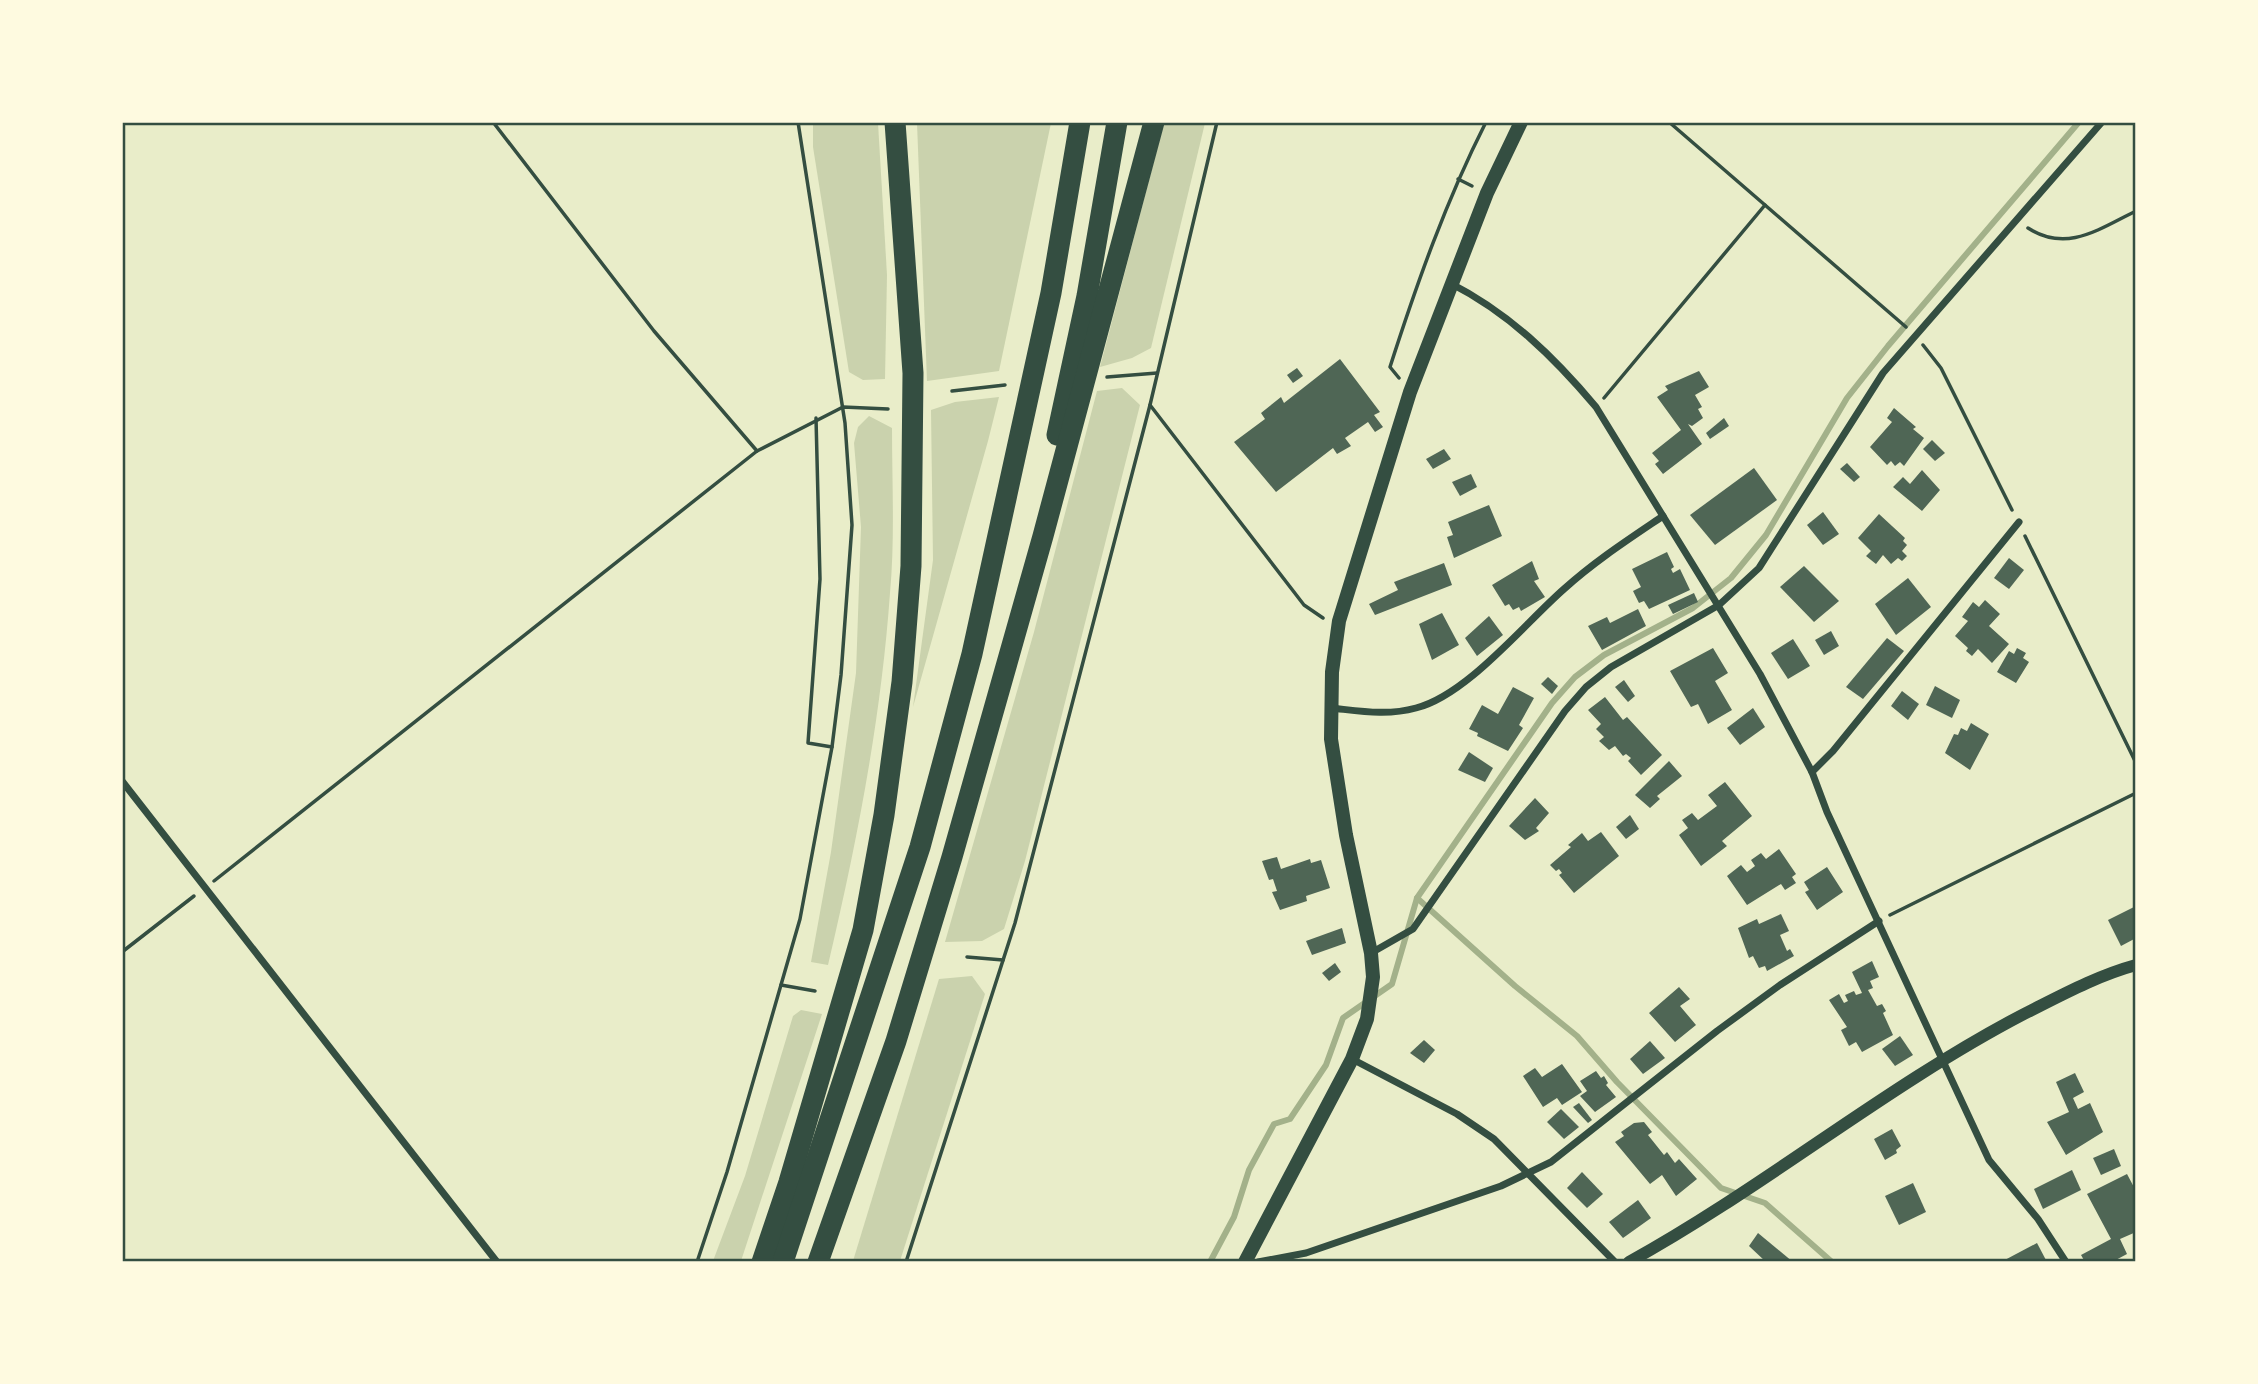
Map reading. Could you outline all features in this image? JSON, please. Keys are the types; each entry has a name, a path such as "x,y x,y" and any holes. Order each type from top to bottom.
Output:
{"highway":[{"path":"762,1262 789,1182 863,930 884,815 902,682 911,566 913,386 895,122"},
{"path":"783,1262 920,847 972,654 1051,293 1080,122"},
{"path":"1001,680 1087,296 1116,122"},
{"path":"818,1262 896,1041 953,857 1051,509 1154,122"}],"main road":[{"path":"1245,1262 1352,1059 1371,1004 1371,953 1346,835 1331,739 1339,621 1410,392 1487,192 1521,122"}],"street":[{"path":"1371,953 1413,929 1564,711 1586,687 1611,667 1719,605 1759,568 1873,387 2102,122"},
{"path":"1450,283 1500,312 1571,378 1596,407 1719,605 1812,772 1989,1160 2038,1219 2066,1262"},
{"path":"1331,708 1383,714 1417,708 1437,699 1487,663 1600,558 1663,516"},
{"path":"1812,772 1833,751 2019,522"},
{"path":"122,781 497,1262"},
{"path":"1258,1262 1306,1253 1501,1186 1551,1162 1780,985 1879,921"},
{"path":"1629,1262 1692,1227 1942,1060 2073,989 2136,965"},
{"path":"1352,1059 1457,1114 1494,1139 1615,1262"}],"path":[{"path":"493,122 654,331 757,452"},
{"path":"697,1262 727,1172 800,919 832,747 841,675 852,525 843,407 827,325 799,122"},
{"path":"906,1262 1003,960 1150,405 1217,122"},
{"path":"1410,392 1390,367 1415,289 1458,179 1486,122"},
{"path":"1669,122 1917,336 1941,368 2136,763"},
{"path":"1596,407 1765,205"},
{"path":"2018,221 2052,239 2069,241 2136,211"},
{"path":"1107,377 1157,373"},
{"path":"952,391 1005,385"},
{"path":"1150,405 1304,605 1319,618 1339,621"},
{"path":"122,952 757,452 816,418 843,407 888,409"},
{"path":"816,418 820,579 808,743 832,747"},
{"path":"1879,921 2136,793"},
{"path":"967,957 1003,960"},
{"path":"781,985 815,991"}],"green space":[{"path":"813,123 878,123 887,275 885,379 863,380 849,372 813,147"},
{"path":"917,123 1051,123 999,371 927,381"},
{"path":"1164,123 1205,123 1151,348 1132,358 1100,367"},
{"path":"1122,388 1140,405 1025,861 1004,929 982,941 945,942 1034,632 1097,391"},
{"path":"999,397 913,707 933,560 931,410 955,402"},
{"path":"869,416 892,428 892,573 874,734 849,873 828,965 811,962 831,852 856,673 861,527 854,443 858,427"},
{"path":"972,976 985,994 900,1261 853,1261 939,979"},
{"path":"801,1010 822,1014 741,1261 713,1261 745,1176 793,1016"}],"building":[{"path":"1340,359 1380,412 1374,415 1383,427 1375,432 1368,422 1345,438 1351,446 1337,454 1333,448 1276,492 1234,442 1265,419 1261,413 1281,397 1284,403"},
{"path":"1297,368 1303,376 1293,383 1287,375"},
{"path":"1699,371 1709,387 1695,395 1702,407 1698,409 1703,418 1692,426 1688,424 1702,444 1663,474 1655,464 1659,461 1652,453 1681,430 1657,397 1668,390 1665,386"},
{"path":"1894,408 1916,427 1913,429 1924,438 1904,466 1900,462 1895,466 1891,461 1887,465 1870,447 1892,422 1887,418"},
{"path":"1724,418 1729,426 1710,439 1706,433"},
{"path":"1932,440 1945,453 1935,461 1923,449"},
{"path":"1444,449 1451,459 1433,469 1426,459"},
{"path":"1847,463 1860,477 1854,482 1840,469"},
{"path":"1754,468 1777,500 1715,545 1690,515"},
{"path":"1922,470 1940,490 1922,511 1893,487 1903,477 1910,484"},
{"path":"1471,474 1477,487 1460,496 1452,482"},
{"path":"1489,505 1502,536 1454,558 1447,537 1453,535 1448,522"},
{"path":"1823,512 1839,534 1823,545 1807,525"},
{"path":"1879,514 1905,538 1903,541 1907,545 1902,551 1907,556 1902,561 1898,558 1891,564 1883,555 1876,564 1866,556 1871,551 1858,538"},
{"path":"1667,552 1674,567 1671,569 1673,573 1680,569 1690,590 1649,609 1644,601 1639,603 1633,591 1641,587 1632,569"},
{"path":"2009,558 2024,570 2009,589 1994,578"},
{"path":"1532,561 1539,579 1534,581 1545,597 1521,611 1519,607 1513,610 1509,604 1505,606 1492,585"},
{"path":"1444,563 1452,585 1375,615 1369,604 1398,590 1394,582"},
{"path":"1804,566 1839,601 1814,622 1780,587"},
{"path":"1908,578 1931,607 1896,635 1875,604"},
{"path":"1694,593 1698,602 1673,614 1668,605"},
{"path":"1985,600 2000,614 1989,626 2009,644 1992,663 1978,649 1972,656 1966,651 1968,648 1955,636 1968,621 1962,617 1973,602 1979,607"},
{"path":"1638,609 1646,626 1602,650 1588,626 1607,617 1610,623"},
{"path":"1442,613 1459,645 1432,660 1419,624"},
{"path":"1489,616 1503,635 1477,656 1465,638"},
{"path":"1831,631 1839,646 1824,655 1815,640"},
{"path":"1887,638 1904,651 1863,699 1846,687"},
{"path":"1793,639 1810,666 1788,679 1771,653"},
{"path":"1713,648 1728,673 1715,681 1732,710 1708,724 1698,704 1691,707 1670,671"},
{"path":"2017,648 2026,653 2023,658 2029,662 2016,683 1997,672 2009,651 2014,654"},
{"path":"1548,677 1558,686 1552,694 1541,684"},
{"path":"1624,680 1635,696 1628,702 1615,687"},
{"path":"1935,686 1960,700 1952,718 1926,705"},
{"path":"1513,687 1534,698 1519,725 1523,728 1508,751 1477,736 1478,733 1469,729 1482,705 1498,714"},
{"path":"1902,691 1919,704 1908,720 1891,706"},
{"path":"1605,697 1623,720 1627,717 1662,755 1641,775 1628,761 1631,758 1626,754 1623,756 1615,746 1609,750 1599,741 1604,737 1596,729 1601,724 1588,710"},
{"path":"1753,708 1765,727 1740,745 1727,728"},
{"path":"1971,723 1989,734 1970,770 1945,753 1954,734 1958,735 1961,728 1967,731"},
{"path":"1469,752 1493,768 1485,782 1458,770"},
{"path":"1669,761 1682,776 1657,796 1660,799 1650,808 1635,795"},
{"path":"1725,782 1752,816 1722,841 1727,846 1701,866 1679,835 1688,828 1682,820 1692,813 1698,820 1717,806 1708,795"},
{"path":"1535,798 1549,813 1536,828 1539,831 1525,840 1509,826"},
{"path":"1630,815 1639,829 1626,839 1616,827"},
{"path":"1601,832 1619,856 1574,893 1559,875 1562,873 1559,869 1556,871 1550,865 1571,847 1568,845 1582,833 1588,841"},
{"path":"1779,849 1796,874 1792,877 1796,883 1785,890 1781,884 1747,905 1727,876 1741,865 1747,872 1755,866 1751,860 1761,853 1766,859"},
{"path":"1277,857 1281,869 1310,859 1311,863 1321,860 1330,888 1306,896 1307,901 1280,910 1272,892 1277,891 1273,879 1269,880 1262,861"},
{"path":"1827,867 1843,892 1817,910 1805,892 1809,890 1804,882"},
{"path":"2136,906 2136,938 2121,946 2108,920"},
{"path":"1781,914 1789,931 1780,935 1787,951 1790,949 1794,956 1767,971 1765,966 1759,968 1753,956 1749,958 1738,928 1757,919 1759,924"},
{"path":"1342,928 1346,943 1312,955 1306,941"},
{"path":"1872,961 1879,977 1870,981 1873,988 1868,990 1877,1006 1882,1004 1886,1011 1883,1013 1893,1035 1862,1052 1856,1042 1849,1046 1841,1030 1847,1027 1829,1000 1839,994 1844,1003 1848,1001 1845,995 1854,991 1856,995 1862,993 1852,972"},
{"path":"1335,963 1341,972 1329,981 1322,973"},
{"path":"1679,987 1690,999 1680,1006 1696,1025 1675,1042 1649,1013"},
{"path":"1900,1036 1913,1055 1895,1066 1882,1049"},
{"path":"1424,1040 1435,1050 1424,1063 1410,1053"},
{"path":"1650,1041 1665,1058 1643,1074 1630,1059"},
{"path":"1562,1064 1582,1092 1562,1105 1557,1098 1543,1107 1523,1076 1535,1068 1542,1077"},
{"path":"1596,1071 1601,1078 1604,1076 1608,1083 1606,1085 1616,1097 1595,1112 1580,1096 1587,1091 1580,1081"},
{"path":"2075,1073 2084,1092 2073,1098 2078,1109 2090,1103 2103,1132 2066,1155 2047,1122 2069,1112 2056,1082"},
{"path":"1579,1103 1592,1120 1588,1123 1573,1107"},
{"path":"1561,1109 1579,1127 1564,1139 1547,1122"},
{"path":"1644,1122 1652,1132 1648,1135 1664,1155 1667,1152 1675,1163 1679,1159 1697,1179 1676,1196 1662,1175 1650,1184 1615,1142 1624,1136 1621,1132 1634,1123"},
{"path":"1892,1129 1901,1146 1896,1150 1897,1153 1885,1160 1874,1139"},
{"path":"2114,1149 2121,1166 2101,1175 2093,1158"},
{"path":"2072,1170 2081,1190 2043,1209 2034,1189"},
{"path":"1582,1172 1603,1194 1587,1208 1567,1188"},
{"path":"2127,1174 2136,1191 2136,1204 2133,1206 2136,1232 2120,1239 2127,1254 2112,1262 2085,1262 2081,1255 2111,1239 2087,1194"},
{"path":"1913,1183 1926,1212 1899,1225 1885,1196"},
{"path":"1638,1200 1651,1218 1623,1238 1609,1222"},
{"path":"1758,1233 1793,1262 1766,1262 1749,1246"},
{"path":"2037,1243 2047,1262 2001,1262"}],"waterway":[{"path":"1210,1262 1234,1217 1249,1170 1274,1124 1290,1119 1326,1065 1343,1018 1392,984 1417,898 1552,703 1575,677 1604,655 1693,608 1731,578 1766,535 1847,398 2079,122"},
{"path":"1417,898 1515,986 1577,1036 1617,1082 1721,1188 1765,1203 1832,1262"}]}
